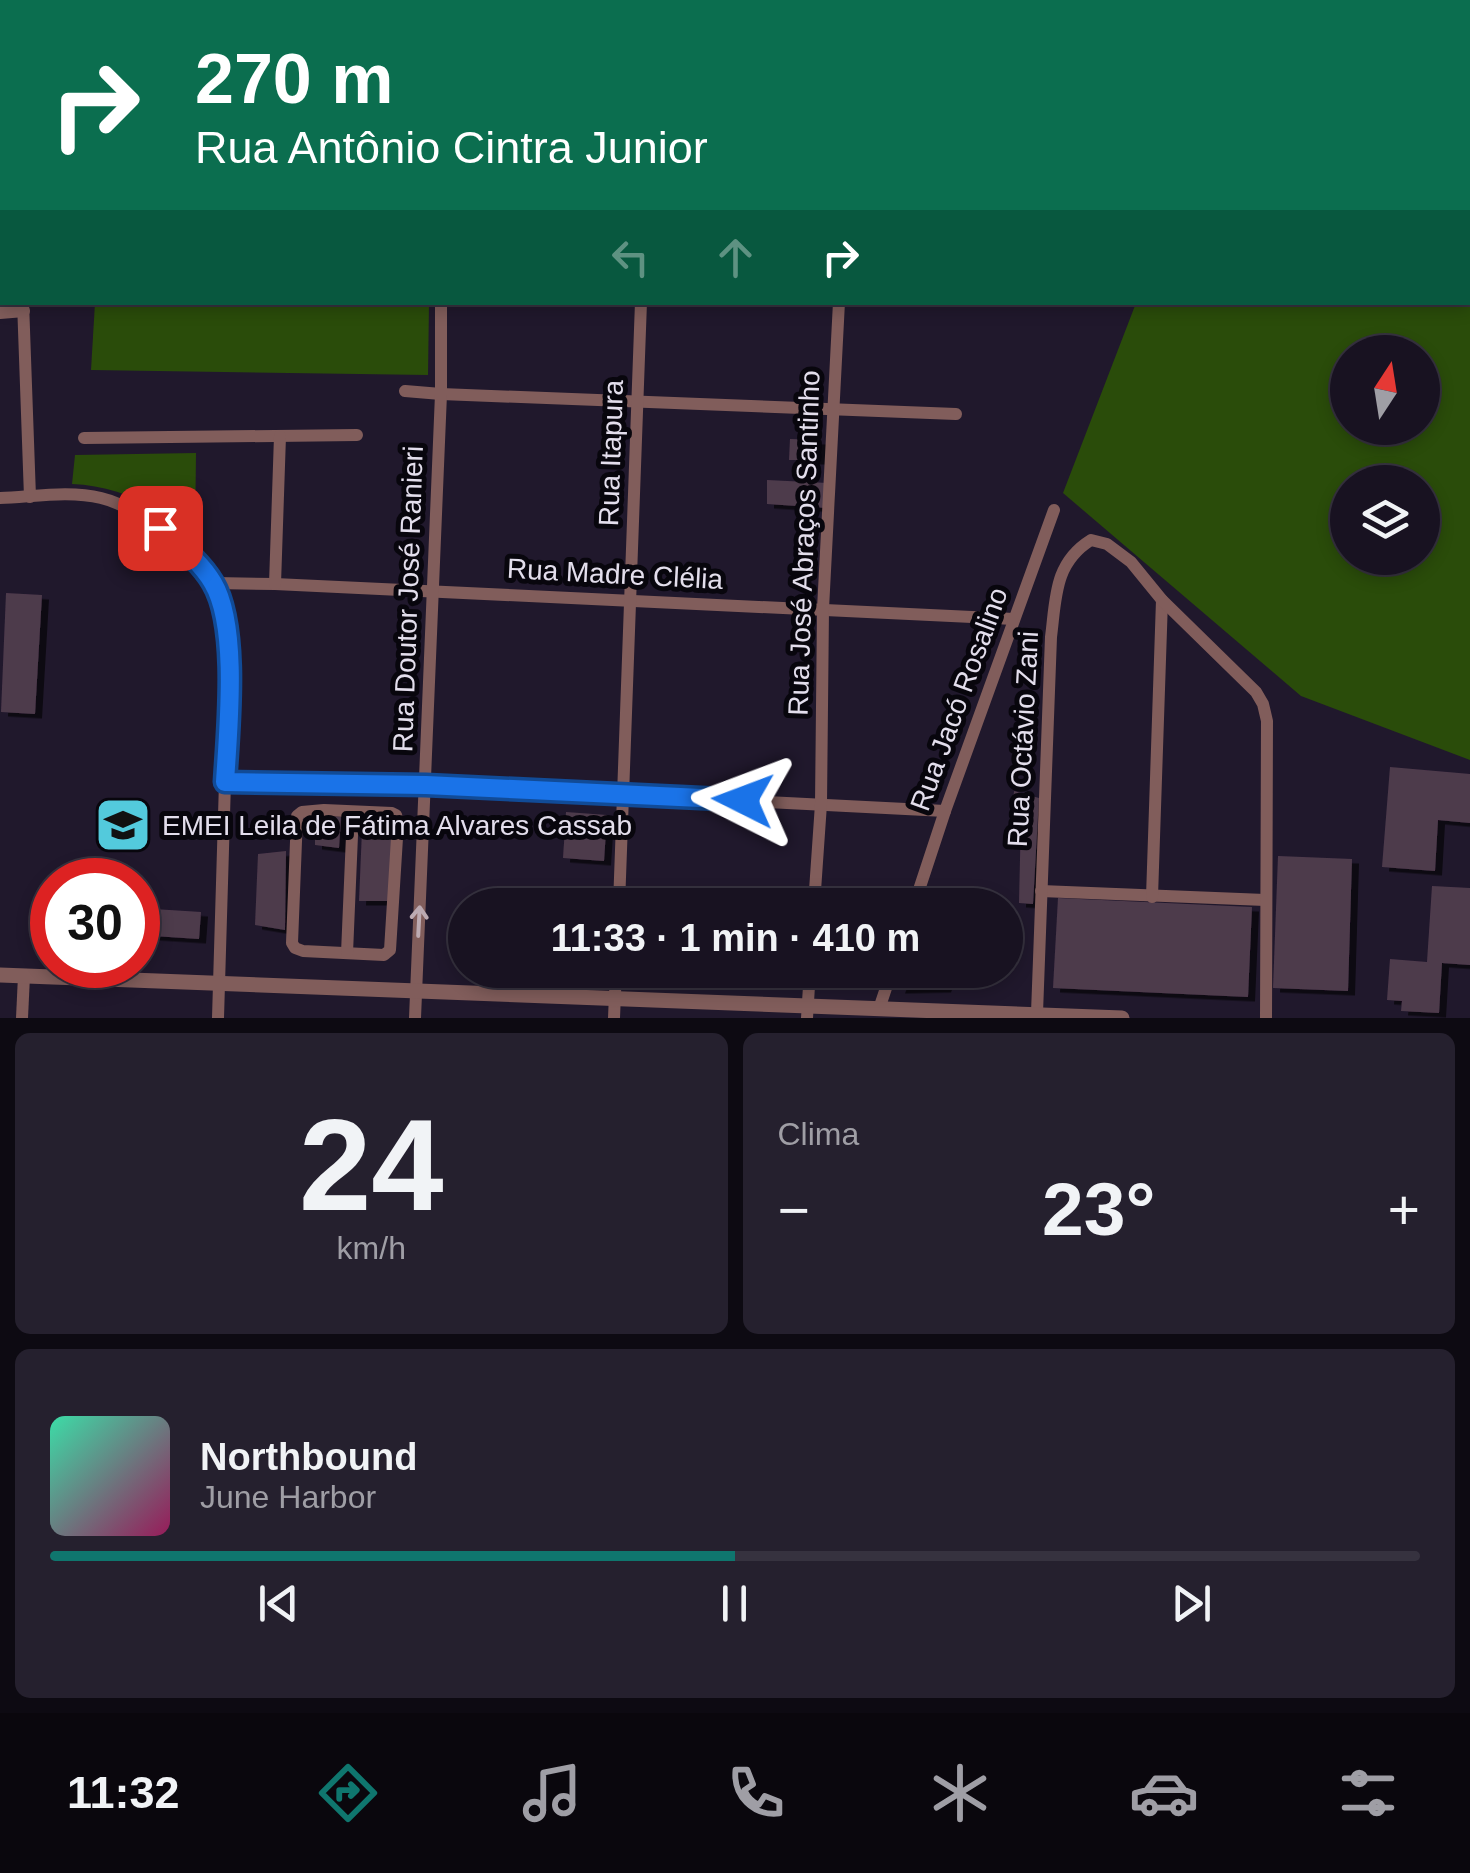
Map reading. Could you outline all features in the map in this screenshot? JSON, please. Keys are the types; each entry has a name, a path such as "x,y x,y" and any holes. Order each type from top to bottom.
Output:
{"street":[{"name":"Rua Doutor José Ranieri","path":"415,1018 441,394 441,305"},
{"name":"Rua Itapura","path":"620,888 641,305"},
{"name":"Rua José Abraços Santinho","path":"815,888 821,804 822,609 839,305"},
{"path":"0,314 24,307 30,497"},
{"path":"405,391 956,414"},
{"path":"84,438 356,435"},
{"path":"275,584 280,436"},
{"path":"0,498 75,495 124,506 160,528 214,584 230,647 218,1018"},
{"name":"Rua Jacó Rosalino","path":"920,888 1054,510"},
{"name":"Rua Octávio Zani","path":"1037,1014 1052,637 1064,567 1091,540 1107,544 1131,562 1162,600"},
{"name":"Rua Madre Clélia","path":"214,584 1014,619"},
{"path":"1162,600 1256,692 1263,704 1267,721 1266,1018"},
{"path":"1152,897 1162,600"},
{"path":"225,782 426,785 945,811"},
{"path":"324,810 326,783"},
{"path":"324,810 396,815 390,950 384,956 303,951 292,943 297,816 324,810"},
{"path":"347,954 353,812"},
{"path":"1041,890 1265,900"},
{"path":"0,975 614,998 807,1012 879,1009 1122,1018"},
{"path":"22,1018 24,976"},
{"path":"614,1018 615,988"},
{"path":"879,1009 886,988"}],"green space":[{"path":"95,305 429,305 428,375 91,370"},
{"path":"1135,305 1470,305 1470,760 1301,696 1063,493"},
{"path":"196,453 195,538 139,500 106,489 72,484 75,455"}],"building":[{"path":"790,439 820,440 819,460 789,460"},
{"path":"767,480 828,483 827,508 767,504"},
{"path":"6,593 42,595 35,714 1,712"},
{"path":"1390,767 1470,774 1470,823 1438,820 1435,871 1382,867"},
{"path":"1014,791 1039,798 1033,904 1023,903 1023,888 1019,888 1021,815 1012,814"},
{"path":"566,812 607,815 604,861 563,858"},
{"path":"315,816 341,817 339,848 315,845"},
{"path":"362,830 393,831 390,901 359,901"},
{"path":"286,851 285,930 255,925 258,854"},
{"path":"1278,856 1352,859 1348,991 1273,988"},
{"path":"1432,886 1470,888 1470,965 1442,963 1439,1013 1401,1011 1402,1001 1387,1000 1390,959 1427,962"},
{"path":"1058,898 1252,907 1248,997 1053,988"},
{"path":"160,909 201,912 199,939 160,936"}],"place":[{"name":"EMEI Leila de Fátima Alvares Cassab","path":"123,825"}],"route":[{"path":"160,528 214,584 222,609 230,647 225,782 426,785 743,800"}]}
